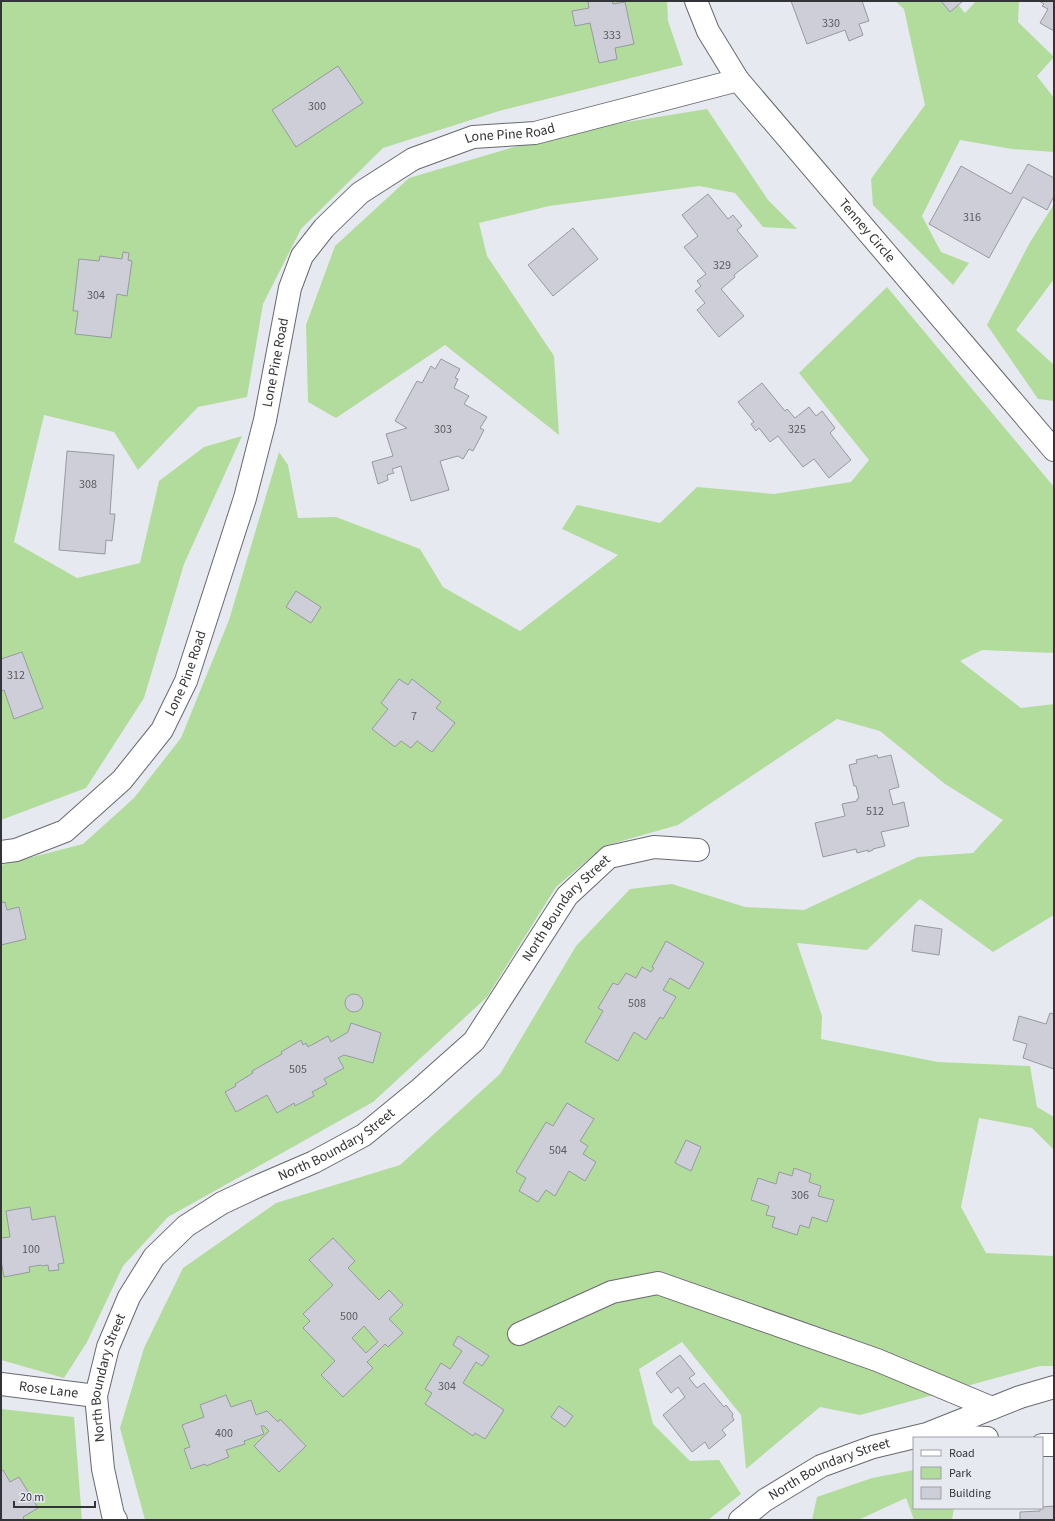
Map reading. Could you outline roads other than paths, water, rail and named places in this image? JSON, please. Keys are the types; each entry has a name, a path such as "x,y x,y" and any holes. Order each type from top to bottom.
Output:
{"street":[{"name":"Tenney Circle","path":"696,1 708,31 738,80 1054,450"},
{"name":"Lone Pine Road","path":"1,852 16,850 64,831 122,780 162,730 186,680 246,498 265,420 290,288 302,256 324,228 360,193 413,159 473,137 535,133 738,80"},
{"name":"North Boundary Street","path":"116,1520 113,1515 103,1469 96,1396 108,1347 129,1297 154,1257 186,1226 222,1203 314,1162 364,1135 420,1089 474,1041 567,896 609,857 654,847 698,850"},
{"path":"519,1334 612,1292 658,1283 877,1360 992,1408"},
{"name":"Rose Lane","path":"1,1384 96,1396"},
{"name":"North Boundary Street","path":"915,1437 927,1434 1020,1397 1054,1387"},
{"name":"North Boundary Street","path":"927,1434 972,1437"},
{"name":"North Boundary Street","path":"740,1520 765,1500 821,1466 873,1447 913,1437"},
{"path":"1043,1445 1054,1445"}]}
